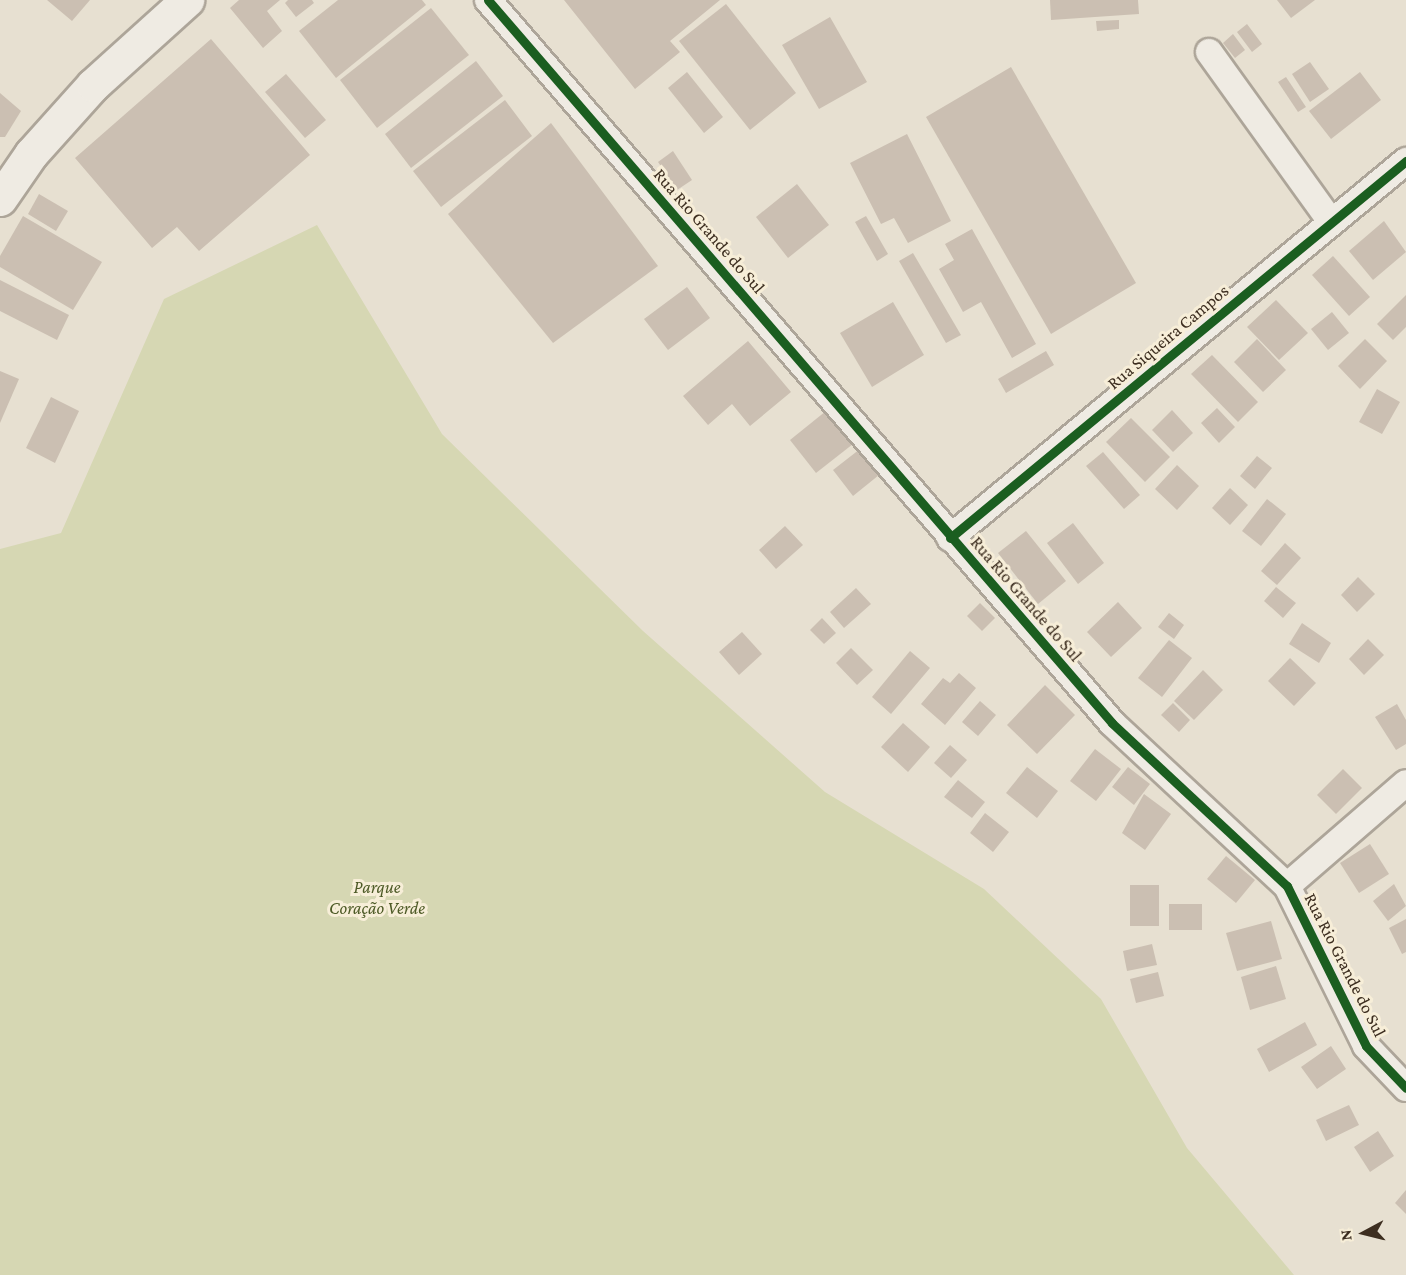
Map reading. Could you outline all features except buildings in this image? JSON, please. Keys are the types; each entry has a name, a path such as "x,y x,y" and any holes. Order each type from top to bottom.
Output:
{"main road":[{"path":"0,199 32,154 93,85 187,0"}],"street":[{"name":"Rua Rio Grande do Sul","path":"488,0 1112,723 1287,886 1366,1046 1406,1088"},
{"path":"1209,52 1331,222"},
{"name":"Rua Siqueira Campos","path":"950,538 1406,161"},
{"path":"1287,886 1406,783"}],"green space":[{"name":"Parque Coração Verde","path":"317,225 442,434 643,631 825,792 984,889 1101,999 1187,1148 1294,1275 0,1275 0,549 61,533 164,299"}],"cycle path":[{"path":"488,0 1112,723 1287,886 1366,1046 1406,1088"},
{"path":"950,538 1406,161"}]}
